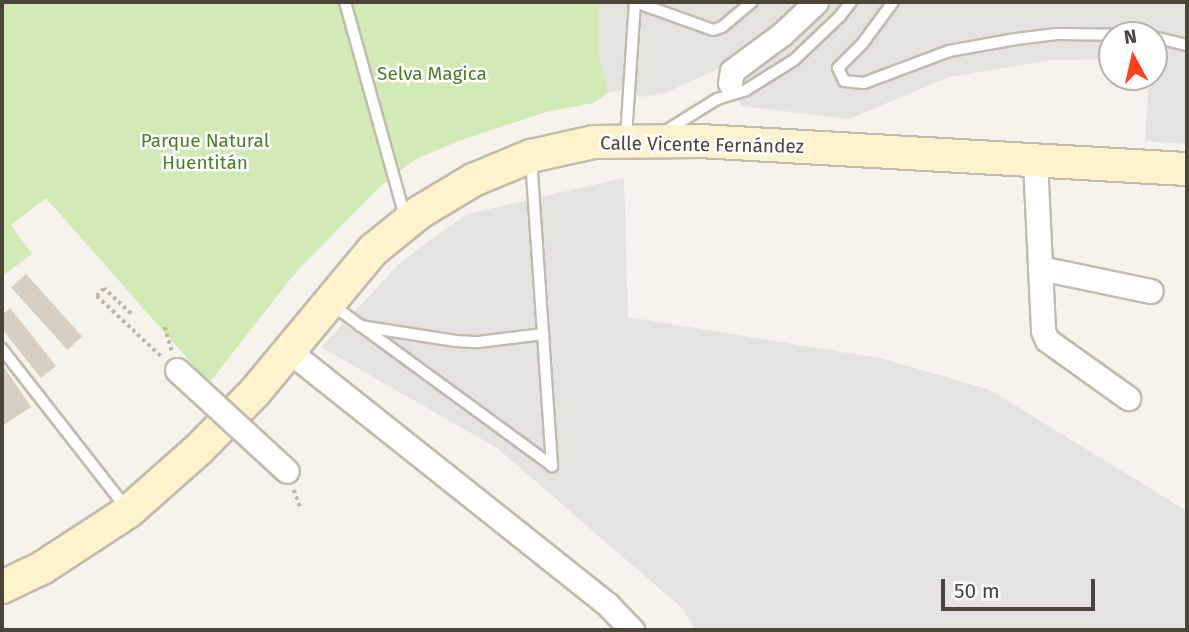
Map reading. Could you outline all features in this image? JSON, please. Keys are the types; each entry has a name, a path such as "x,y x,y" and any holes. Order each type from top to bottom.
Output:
{"street":[{"path":"723,91 732,71 782,34 816,2"},
{"name":"Calle Vicente Fernández","path":"2,587 43,568 129,511 198,450 255,392 373,250 406,223 473,180 531,156 573,145 638,140 1187,169"},
{"path":"1035,160 1046,340 1128,398"},
{"path":"1040,268 1151,291"},
{"path":"289,351 608,605 632,630"},
{"path":"177,370 287,471"}],"lane":[{"path":"345,2 406,223"},
{"path":"752,2 723,27 713,30 635,2 638,140 723,91 774,54 825,2"},
{"path":"723,91 746,90 794,60 831,26 851,2"},
{"path":"893,2 862,44 838,68 844,81 864,83 917,61 971,47 1056,34 1098,35"},
{"path":"1168,40 1187,45"},
{"path":"329,302 358,326 552,466 531,156"},
{"path":"358,326 478,342 544,334"},
{"path":"2,349 129,511"}],"path":[{"path":"131,314 104,289 97,296 177,370"}],"green space":[{"name":"Parque Natural Huentitán","path":"2,2 599,2 599,55 608,93 593,103 546,112 461,140 414,160 382,185 296,272 209,383 46,198 11,225 32,254 2,276"}],"shaded area":[{"path":"599,2 1187,2 1187,144 1145,141 1148,91 1168,91 1168,21 1098,21 1098,59 1052,60 949,77 849,119 742,106 721,68 665,93 640,97 631,89 608,93 599,55"},
{"path":"624,178 628,317 884,359 990,390 1187,511 1187,630 695,630 683,609 497,448 321,347 402,261 467,214"}],"building":[{"path":"26,274 82,336 67,350 11,287"},
{"path":"10,308 56,366 41,378 2,329 2,315"},
{"path":"2,364 31,407 2,426"}],"park label":[{"name":"Selva Magica","path":"432,74"}]}
